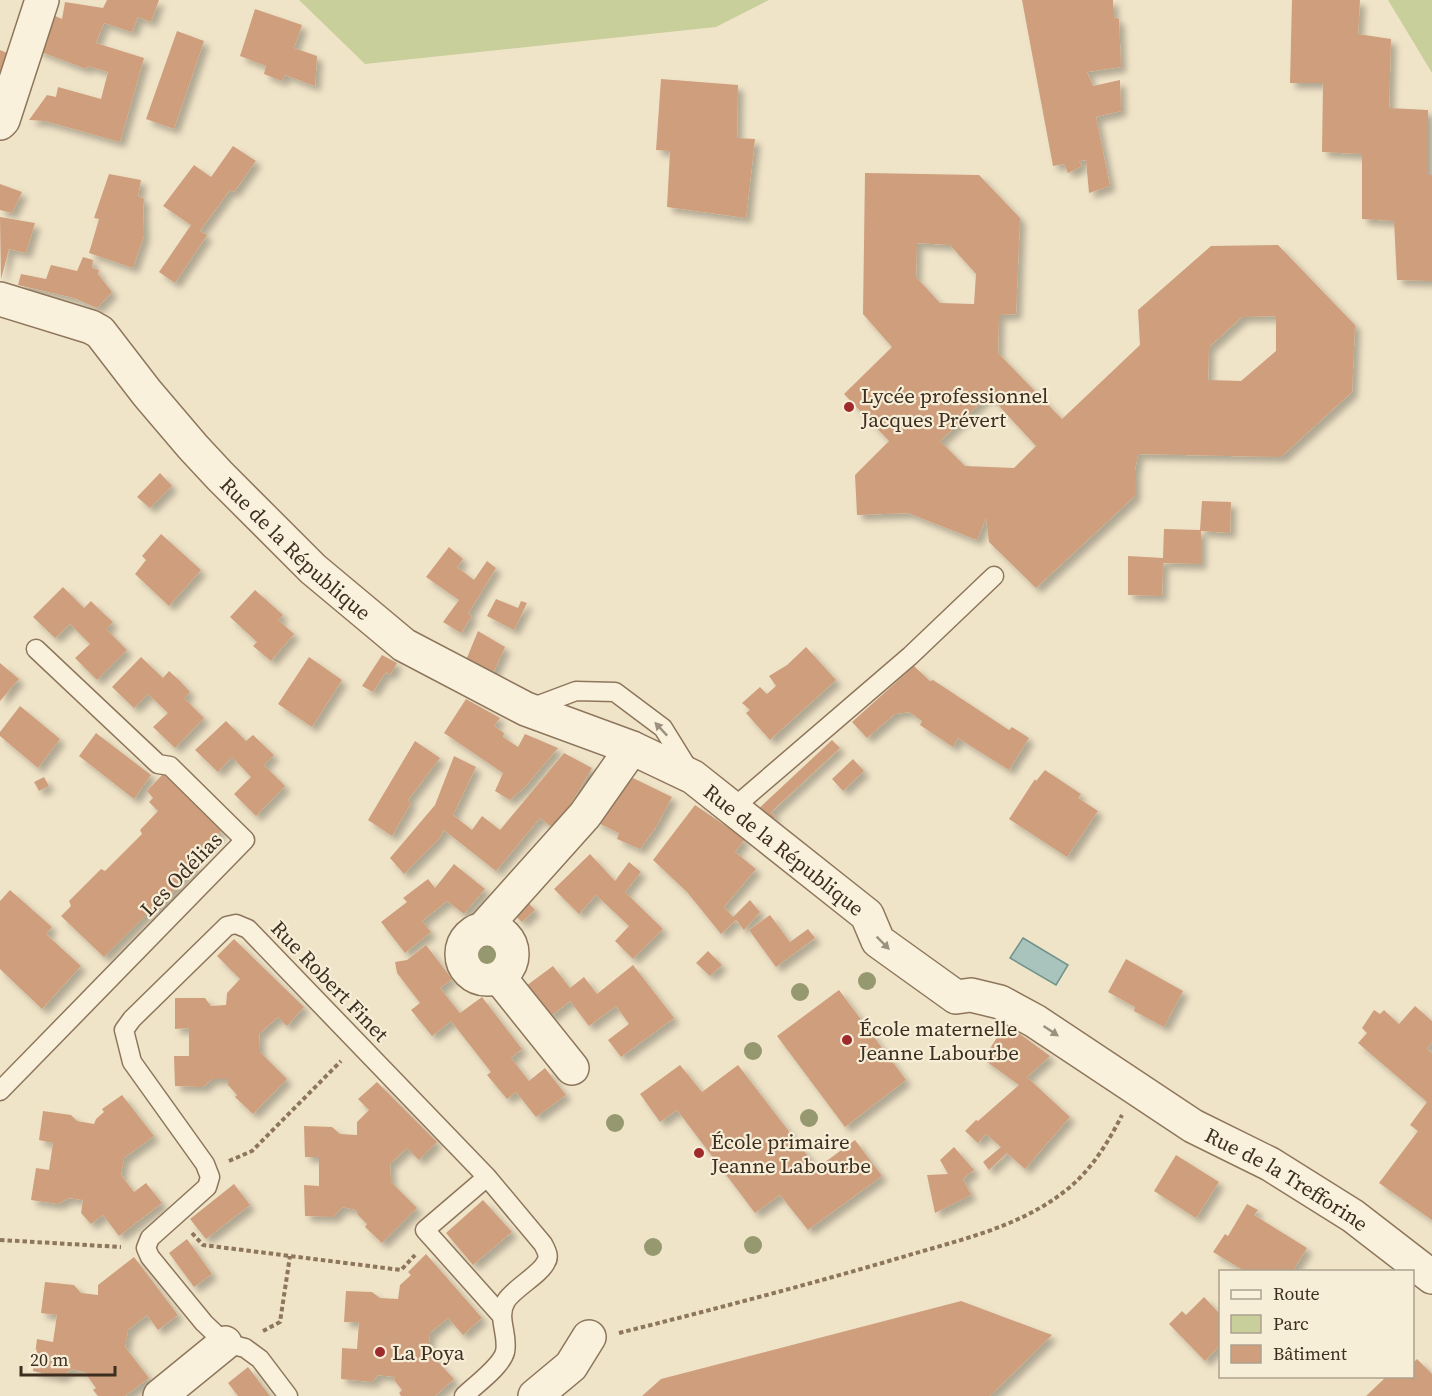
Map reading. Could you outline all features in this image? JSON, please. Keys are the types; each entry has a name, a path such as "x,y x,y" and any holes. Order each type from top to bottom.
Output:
{"street":[{"path":"0,123 7,109 42,0"},
{"name":"Rue de la République","path":"0,299 91,327 100,332 193,447 313,569 404,645 526,710 632,748 693,777 867,915 878,941 956,998 971,995 1000,1002 1035,1021 1135,1088"},
{"path":"572,1068 499,977 490,980 474,976 463,963 463,945 467,938 483,929 585,815 632,748"},
{"name":"Rue de la Trefforine","path":"1135,1088 1193,1126 1270,1164 1353,1216 1432,1277"},
{"path":"535,1396 605,1335"},
{"path":"160,1396 235,1345"}],"lane":[{"path":"732,809 910,656 994,576"},
{"name":"Les Odélias","path":"0,1091 245,840 170,766 158,764 36,650"},
{"path":"526,710 576,691 615,692 663,728 693,777"},
{"name":"Rue Robert Finet","path":"208,1170 132,1062 124,1030 132,1019 227,926 236,924 248,928 487,1177 543,1244 548,1253 546,1262 506,1301 501,1315"},
{"path":"208,1170 210,1178 207,1187 150,1238 146,1248 150,1257 204,1323 260,1359 288,1396"},
{"path":"464,1396 499,1363 505,1352 506,1339 501,1315 425,1230 487,1177"}],"path":[{"path":"208,1170 252,1151 359,1044"},
{"path":"605,1335 808,1285 987,1231 1032,1213 1065,1192 1080,1178 1109,1141 1135,1088"},
{"path":"176,1215 203,1245 401,1270 432,1238"},
{"path":"0,1240 146,1248"},
{"path":"235,1345 280,1322 290,1256"}],"green space":[{"path":"299,0 769,0 716,27 365,64"},
{"path":"1388,0 1432,0 1432,73"}],"water":[{"path":"1023,938 1068,965 1056,985 1010,958"}],"building":[{"path":"107,0 159,0 151,22 138,17 132,32 104,23 96,43 144,58 120,142 45,121 29,120 47,95 56,97 58,87 101,99 108,72 88,66 86,69 36,50 53,15 62,19 65,2 103,8"},
{"path":"1022,0 1113,0 1113,17 1119,19 1121,67 1087,72 1093,86 1120,80 1121,111 1096,117 1110,186 1089,193 1086,160 1079,161 1082,166 1068,173 1064,164 1053,166"},
{"path":"1292,0 1360,0 1358,34 1391,39 1389,108 1428,110 1428,175 1432,175 1432,281 1397,280 1394,221 1362,219 1362,154 1322,152 1323,83 1290,83"},
{"path":"255,9 302,25 294,48 317,56 315,86 285,75 282,81 264,74 266,66 240,56"},
{"path":"177,31 204,41 174,129 146,119"},
{"path":"0,50 12,55 0,88"},
{"path":"661,79 738,85 737,138 755,139 746,218 667,207 670,151 656,150"},
{"path":"233,146 256,161 234,192 230,190 200,231 207,235 175,283 159,272 191,225 163,206 194,165 211,177"},
{"path":"865,173 979,175 1020,218 1016,314 999,315 998,353 1062,419 1140,345 1138,310 1211,246 1278,245 1355,325 1352,392 1281,457 1138,454 1135,470 1135,496 1036,588 989,542 986,518 977,540 908,513 857,515 855,475 889,441 844,394 892,347 863,314","holes":["917,243 950,245 976,274 974,304 940,303 916,277","1276,316 1276,351 1241,381 1208,380 1209,347 1242,317","989,395 1036,446 1014,468 965,466 940,441"]},
{"path":"109,174 141,180 138,196 144,199 144,236 133,268 89,253 99,219 94,218"},
{"path":"0,184 22,192 12,213 0,210"},
{"path":"0,217 35,223 26,253 9,249 1,279"},
{"path":"83,257 93,260 92,268 99,270 98,274 112,292 97,308 74,298 18,285 21,274 46,279 51,265 77,271"},
{"path":"160,473 172,486 150,508 137,497"},
{"path":"1202,501 1231,502 1230,533 1201,531 1201,564 1163,563 1162,596 1128,595 1128,556 1163,558 1164,529 1200,530"},
{"path":"161,534 201,570 169,606 135,574 146,560 142,556"},
{"path":"449,547 463,559 457,567 474,580 487,561 496,568 468,614 472,616 461,633 443,622 459,600 426,577"},
{"path":"63,587 84,608 91,601 113,622 106,629 127,650 97,680 75,658 90,644 70,624 55,638 33,617"},
{"path":"255,590 283,615 278,620 294,634 271,661 253,646 257,642 230,617"},
{"path":"496,599 518,608 521,601 527,603 514,630 487,616"},
{"path":"478,631 505,647 491,678 464,665"},
{"path":"806,647 836,680 770,740 746,713 750,710 742,703 760,687 767,694 776,686 769,676 787,665"},
{"path":"382,655 397,663 390,675 386,672 373,692 362,686"},
{"path":"141,657 163,678 169,671 180,681 190,692 184,698 204,718 175,748 153,727 168,713 148,694 134,708 112,687"},
{"path":"309,657 342,680 312,727 278,704"},
{"path":"0,663 19,679 0,701"},
{"path":"914,666 930,681 933,680 1009,730 1012,727 1029,738 1009,770 958,738 953,747 920,725 922,721 909,712 895,714 867,738 852,722"},
{"path":"466,699 500,718 494,726 504,733 503,737 518,747 525,734 558,748 525,787 510,800 495,791 503,773 444,733"},
{"path":"20,706 60,739 38,768 0,736 0,732"},
{"path":"226,721 246,741 253,735 274,755 264,765 285,786 256,816 234,794 251,777 232,757 218,772 195,750"},
{"path":"96,733 151,775 134,799 79,756"},
{"path":"832,740 840,748 771,812 776,818 765,819 755,812"},
{"path":"415,741 440,758 408,800 411,803 392,836 368,820"},
{"path":"564,753 592,768 572,802 578,806 558,832 540,818 496,871 444,830 439,839 404,874 390,858 435,805 454,756 476,767 453,815 472,830 482,816 500,830"},
{"path":"853,759 864,771 843,791 832,779"},
{"path":"1045,770 1081,794 1078,798 1098,811 1067,857 1009,819 1035,779 1036,781"},
{"path":"163,774 221,831 191,862 196,866 177,884 179,886 157,908 155,906 104,957 61,916 71,906 69,901 101,869 105,871 142,834 140,830 158,811 149,802 153,798 147,791"},
{"path":"44,777 49,786 39,791 34,782"},
{"path":"633,778 672,797 656,827 640,849 617,839 619,833 594,821"},
{"path":"695,805 745,839 735,852 756,869 724,907 733,917 750,900 760,912 744,930 736,920 721,934 687,892 653,860"},
{"path":"590,854 615,881 629,862 641,872 625,892 663,929 633,959 615,941 629,926 596,895 579,914 554,889"},
{"path":"454,864 485,889 464,914 447,901 422,921 431,932 405,953 381,922 407,902 403,898 428,879 435,888"},
{"path":"10,890 52,927 46,934 81,966 42,1009 0,969 0,901"},
{"path":"526,900 535,910 522,922 512,912"},
{"path":"770,915 790,942 808,929 815,938 776,967 749,930"},
{"path":"234,939 304,1007 287,1026 278,1017 259,1034 260,1052 287,1079 253,1114 235,1097 237,1095 228,1085 228,1079 212,1079 203,1087 175,1086 174,1056 189,1056 189,1028 175,1029 175,998 205,998 211,1006 226,1005 227,993 240,979 217,956"},
{"path":"426,945 452,979 440,988 460,1013 482,997 522,1049 511,1058 529,1081 545,1068 566,1095 536,1117 516,1092 507,1099 487,1075 491,1072 451,1021 432,1036 411,1010 420,1003 397,973 395,962 407,960"},
{"path":"708,951 722,965 710,976 696,963"},
{"path":"1126,959 1183,991 1164,1027 1134,1011 1135,1007 1108,992"},
{"path":"633,965 674,1018 621,1057 608,1040 629,1024 616,1006 589,1026 570,1001 550,1017 526,986 553,966 570,988 584,977 597,994"},
{"path":"839,990 906,1080 845,1127 777,1036"},
{"path":"1415,1006 1432,1021 1432,1042 1427,1049 1432,1053 1432,1220 1379,1183 1418,1131 1410,1125 1427,1102 1358,1043 1367,1033 1362,1028 1374,1010 1380,1014 1384,1010 1399,1024"},
{"path":"1007,1029 1020,1034 1050,1056 1027,1077 1070,1117 1025,1169 1007,1153 989,1170 983,1162 1001,1147 986,1134 978,1143 965,1131 1019,1085 983,1059 998,1036"},
{"path":"680,1065 702,1092 738,1065 817,1168 855,1140 882,1176 808,1230 780,1195 755,1213 677,1110 660,1122 640,1094"},
{"path":"377,1082 437,1142 419,1160 407,1148 390,1164 391,1182 417,1208 382,1243 365,1227 367,1224 356,1210 343,1207 333,1217 305,1216 304,1185 319,1186 319,1157 305,1157 304,1126 332,1127 340,1134 357,1135 357,1122 369,1110 358,1099"},
{"path":"122,1095 154,1136 124,1158 121,1175 134,1192 146,1183 162,1203 119,1236 103,1215 91,1224 81,1213 83,1200 69,1198 58,1204 31,1200 36,1168 49,1170 53,1143 39,1140 43,1111 71,1115 77,1121 94,1124 104,1112 102,1109"},
{"path":"954,1147 974,1170 963,1179 971,1195 935,1213 927,1175 948,1174 940,1160"},
{"path":"1176,1155 1219,1182 1196,1218 1154,1191"},
{"path":"234,1184 250,1205 206,1239 190,1219"},
{"path":"483,1200 512,1232 473,1265 446,1233"},
{"path":"1247,1204 1258,1210 1254,1215 1307,1248 1293,1270 1243,1270 1213,1252 1225,1234 1228,1236"},
{"path":"187,1239 212,1274 194,1287 169,1253"},
{"path":"426,1254 482,1318 463,1335 448,1318 430,1333 428,1351 454,1379 435,1396 401,1396 399,1393 402,1390 394,1380 395,1377 378,1375 372,1382 341,1379 342,1348 357,1349 359,1322 344,1322 346,1291 372,1292 380,1298 398,1299 400,1285 411,1275 408,1272"},
{"path":"134,1257 178,1315 158,1330 147,1315 128,1330 125,1347 149,1378 125,1396 98,1396 93,1390 96,1388 87,1373 72,1369 61,1377 33,1371 37,1339 53,1342 57,1315 41,1313 45,1282 74,1285 81,1293 98,1295 98,1285"},
{"path":"1204,1297 1219,1313 1219,1346 1205,1361 1169,1324 1182,1311 1186,1315"},
{"path":"961,1301 1052,1335 990,1396 642,1396 661,1379"},
{"path":"1417,1359 1432,1374 1432,1396 1366,1396 1385,1378 1414,1378 1414,1362"},
{"path":"248,1367 270,1396 238,1396 228,1383"}],"place":[{"name":"Lycée professionnel Jacques Prévert","path":"849,407"},
{"name":"École maternelle Jeanne Labourbe","path":"847,1040"},
{"name":"École primaire Jeanne Labourbe","path":"699,1153"},
{"name":"La Poya","path":"380,1352"}]}
